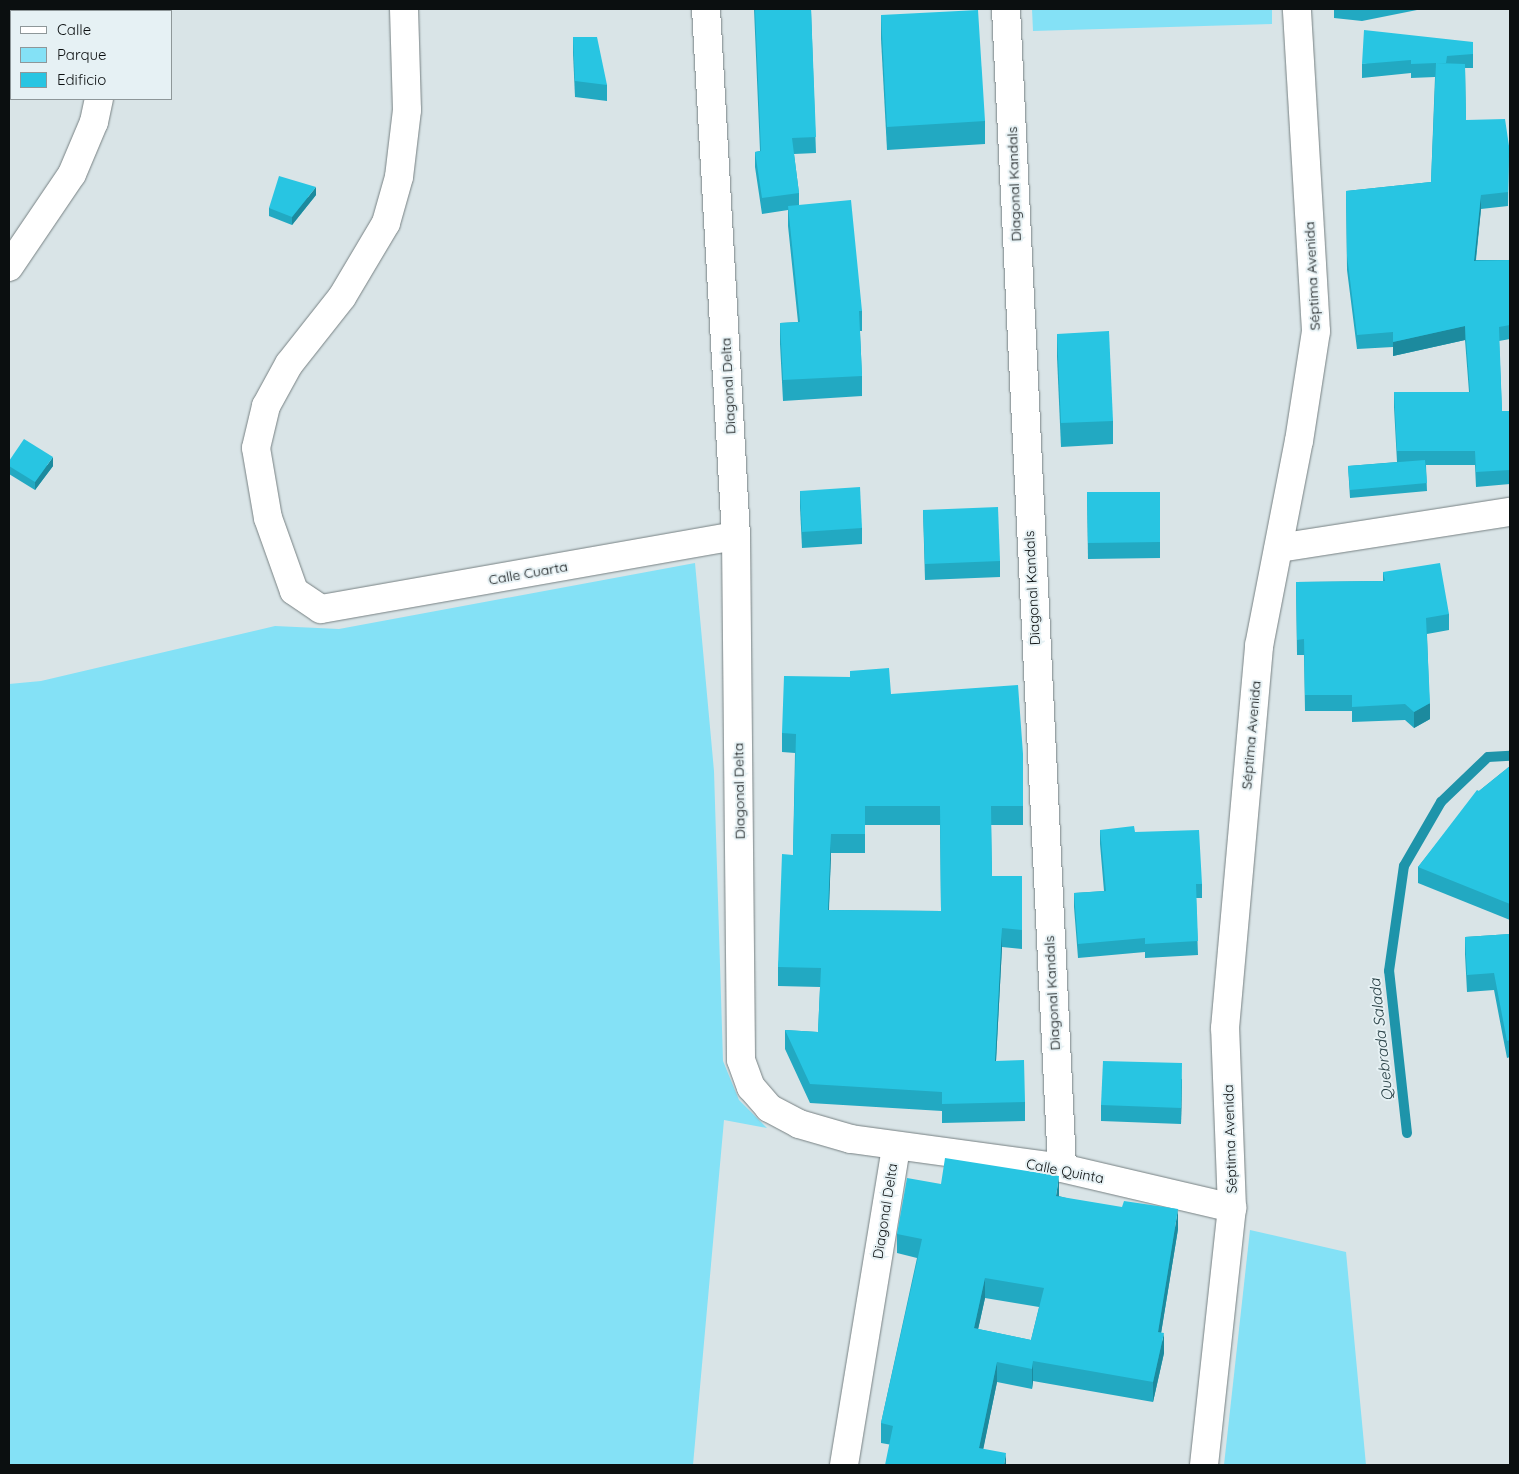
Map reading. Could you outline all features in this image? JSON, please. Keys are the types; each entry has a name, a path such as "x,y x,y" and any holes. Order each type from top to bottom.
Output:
{"street":[{"name":"Calle Cuarta","path":"404,9 407,110 399,177 386,223 342,297 289,364 266,406 256,448 268,518 284,568 294,591 321,609 736,536"},
{"name":"Diagonal Delta","path":"706,9 736,536 741,1060 750,1087 769,1108 799,1124 851,1139 896,1146 844,1465"},
{"name":"Diagonal Kandals","path":"1006,9 1062,1168"},
{"name":"Séptima Avenida","path":"1204,1465 1232,1208 1225,1028 1259,646 1279,548 1316,331 1297,9"},
{"path":"9,267 72,174 94,122 99,100"},
{"path":"1279,548 1510,512"},
{"name":"Calle Quinta","path":"896,1146 1062,1168 1232,1208"}],"green space":[{"path":"1032,9 1272,9 1272,24 1033,31"},
{"path":"695,563 714,771 723,1061 739,1100 767,1128 724,1120 693,1465 9,1465 9,684 41,681 275,626 339,629"},
{"path":"1250,1230 1346,1252 1366,1465 1224,1465"}],"building":[{"path":"755,9 811,9 816,137 792,138 799,193 762,198 755,152 761,151"},
{"path":"978,10 985,121 887,127 881,15"},
{"path":"1364,30 1473,42 1473,54 1447,56 1446,63 1411,64 1411,60 1362,64"},
{"path":"573,37 597,37 607,85 575,81"},
{"path":"1436,63 1465,64 1466,120 1505,119 1509,146 1508,192 1481,195 1474,261 1510,260 1510,325 1499,327 1502,411 1510,411 1510,470 1476,472 1475,451 1397,451 1394,392 1470,392 1465,326 1393,342 1393,332 1357,335 1347,256 1346,191 1431,182"},
{"path":"279,176 316,187 292,217 269,208"},
{"path":"851,200 862,311 859,311 862,376 783,380 780,323 800,322 788,206"},
{"path":"1109,331 1113,421 1061,423 1057,334"},
{"path":"24,439 53,457 35,482 9,466 9,461"},
{"path":"1425,460 1427,483 1350,490 1348,466"},
{"path":"860,487 862,528 802,532 800,491"},
{"path":"1087,492 1160,492 1160,542 1088,543"},
{"path":"998,507 1000,561 925,564 923,510"},
{"path":"1440,563 1449,614 1426,618 1430,703 1414,712 1405,704 1352,707 1352,695 1305,695 1304,639 1297,640 1296,582 1385,581 1383,572"},
{"path":"889,668 891,694 1018,685 1023,754 1023,806 991,806 992,876 1022,876 1022,930 1002,928 995,1061 1024,1060 1025,1102 942,1104 942,1092 810,1084 785,1030 818,1032 821,968 778,967 782,854 793,855 796,734 782,733 784,676 850,677 850,671","holes":["865,806 940,806 941,911 828,910 831,834 865,834"]},
{"path":"1510,766 1510,904 1418,867 1477,790 1479,791"},
{"path":"1134,826 1135,832 1199,830 1202,884 1196,884 1198,941 1145,944 1145,938 1078,944 1074,893 1106,891 1100,830"},
{"path":"1510,934 1510,1040 1507,1041 1494,973 1467,975 1465,937"},
{"path":"1103,1061 1182,1063 1181,1108 1101,1105"},
{"path":"945,1158 1059,1176 1056,1196 1122,1207 1124,1201 1178,1209 1158,1332 1164,1333 1153,1382 1033,1361 1032,1369 997,1362 979,1448 1006,1453 1004,1465 885,1465 893,1426 881,1423 922,1239 897,1234 907,1178 941,1184","holes":["985,1278 1044,1288 1031,1340 974,1328"]}],"waterway":[{"name":"Quebrada Salada","path":"1407,1133 1389,971 1404,866 1441,802 1488,757 1510,756"}]}
